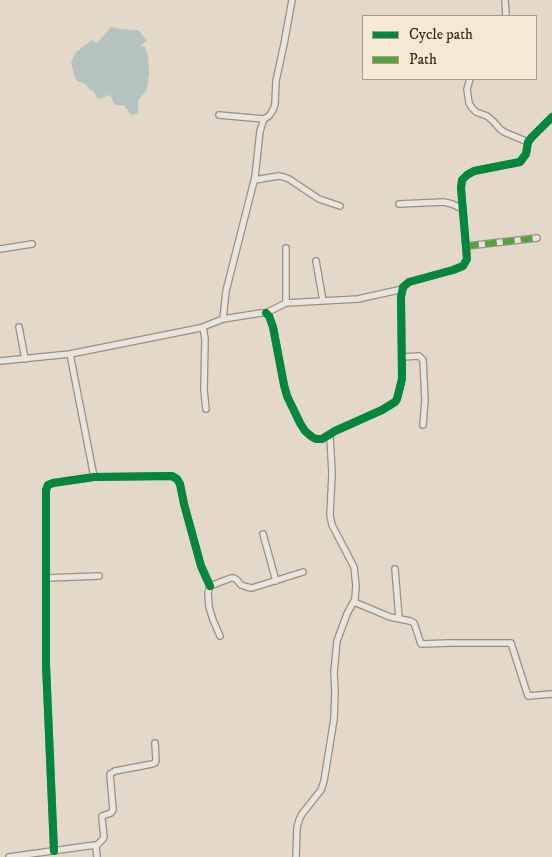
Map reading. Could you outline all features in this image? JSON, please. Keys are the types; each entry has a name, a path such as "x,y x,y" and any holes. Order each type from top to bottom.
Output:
{"street":[{"path":"219,115 264,119 273,110 276,81 292,0"},
{"path":"505,0 506,15"},
{"path":"470,80 467,89 469,103 472,108 476,112 487,116 504,132 528,142"},
{"path":"266,313 273,327 287,396 300,423 312,437 322,439 382,410 394,402 397,399 402,380 401,296 404,287 409,282 463,266 467,259 461,188 462,180 474,171 520,162 526,154 528,142 552,117"},
{"path":"223,319 226,291 254,180 260,131 264,119"},
{"path":"254,180 278,176 284,177 319,199 340,206"},
{"path":"399,204 444,202 463,209"},
{"path":"467,246 537,238"},
{"path":"0,249 32,244"},
{"path":"286,248 286,303"},
{"path":"316,261 323,301"},
{"path":"0,361 70,354 203,327 223,319 266,313 286,303 358,299 403,289"},
{"path":"19,327 25,359"},
{"path":"203,327 205,339 204,397 206,409"},
{"path":"70,354 94,478"},
{"path":"402,357 419,356 423,360 425,400 423,425"},
{"path":"296,857 299,820 321,790 324,781 334,719 334,672 337,641 355,599 354,568 332,524 330,515 332,474 330,435"},
{"path":"54,851 46,665 46,490 48,485 94,478 172,476 177,479 180,484 201,566 210,586 208,592 212,620 220,636"},
{"path":"262,534 276,581"},
{"path":"395,569 399,618"},
{"path":"210,586 231,578 237,580 241,585 252,588 303,572"},
{"path":"46,578 98,576"},
{"path":"354,602 384,614 410,620 414,623 420,644 450,642 511,643 528,696 552,694"},
{"path":"9,857 96,846 104,837 102,816 111,813 113,810 110,774 115,771 155,763 155,743"},
{"path":"96,846 97,857"}],"shaded area":[{"path":"111,27 137,30 147,41 141,45 145,47 148,57 147,89 138,101 138,113 131,115 124,105 115,105 110,95 98,99 86,84 77,81 71,62 76,52 92,40 97,43"}],"marked path":[{"path":"467,246 537,238"}],"cycle path":[{"path":"266,313 273,327 287,396 300,423 312,437 322,439 395,402 402,379 401,297 403,287 409,282 463,266 467,259 461,188 462,180 474,171 520,162 526,154 528,142 552,117"},
{"path":"54,851 46,665 46,490 48,485 94,477 172,476 177,479 180,484 201,566 210,586"}]}
